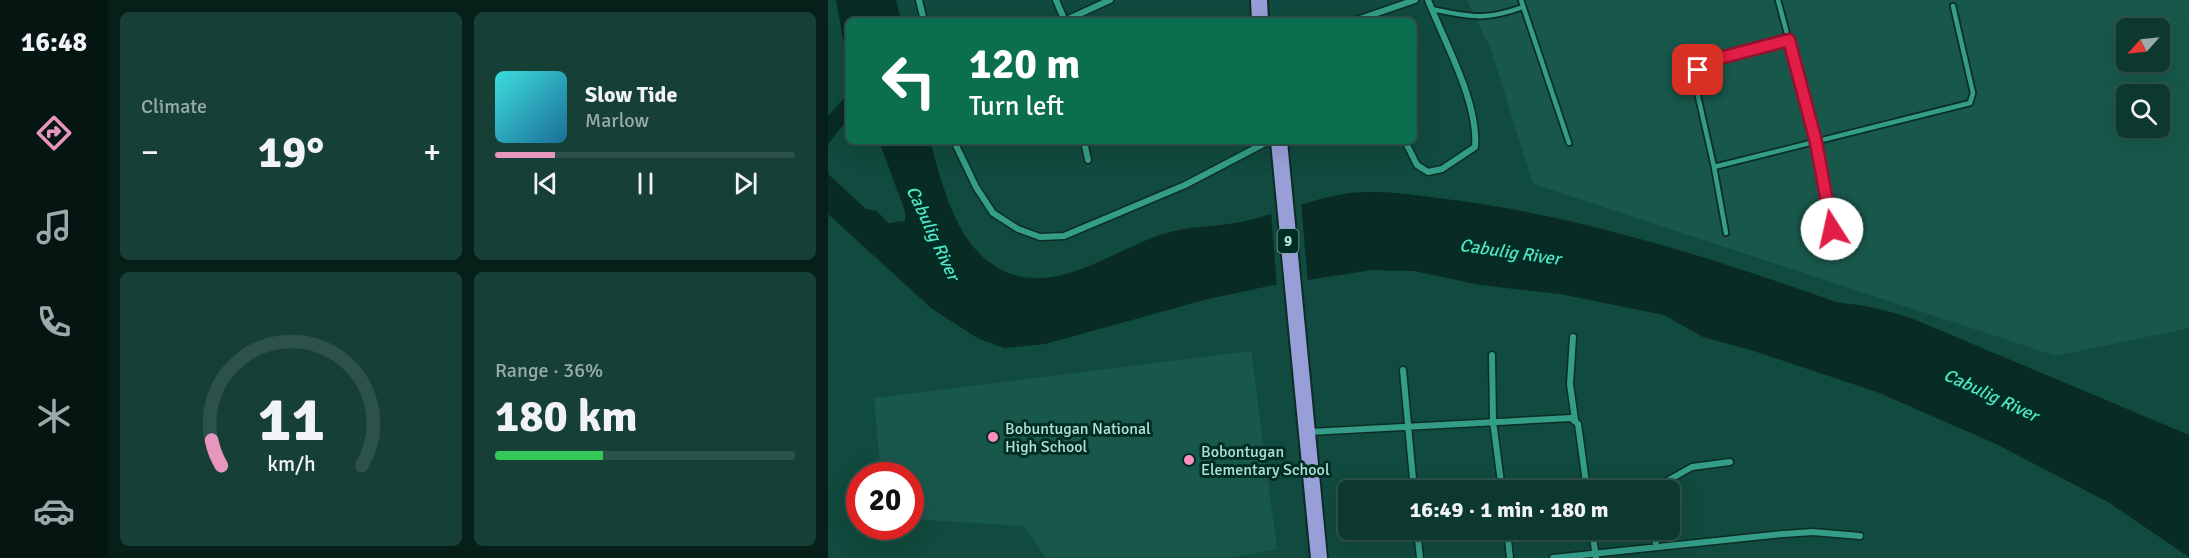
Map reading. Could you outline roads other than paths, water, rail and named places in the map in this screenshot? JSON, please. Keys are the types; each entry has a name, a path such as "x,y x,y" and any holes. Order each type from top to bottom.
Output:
{"highway":[{"path":"1259,0 1260,18"},
{"name":"9","path":"1280,147 1305,432 1319,558"}],"street":[{"path":"919,0 923,18"},
{"path":"1056,0 1064,18"},
{"path":"1071,18 1110,0"},
{"path":"1368,18 1415,0"},
{"path":"1406,144 1410,156 1417,165 1428,172 1437,171 1449,165 1475,147 1472,115 1464,88 1428,0"},
{"path":"955,144 976,188 993,213 1018,229 1040,237 1064,236 1185,185 1263,144"},
{"path":"1085,144 1088,160"},
{"path":"1573,337 1570,384 1585,480"},
{"path":"1492,355 1493,421 1501,480"},
{"path":"1403,370 1413,480"},
{"path":"1305,432 1493,421 1575,420"},
{"path":"1669,480 1692,467 1730,462"},
{"path":"1553,558 1596,556 1656,546 1783,534 1813,532 1860,536"},
{"path":"1418,540 1420,558"},
{"path":"1508,540 1510,558"},
{"path":"1594,540 1596,556"},
{"path":"1655,540 1656,546"}],"lane":[{"path":"1521,0 1569,143"},
{"path":"1778,0 1816,142 1832,229"},
{"path":"1714,167 1972,102 1973,93 1953,6"},
{"path":"1431,9 1479,19 1496,17 1523,7"},
{"path":"1726,233 1695,83 1698,70 1712,60 1789,40"}],"water":[{"path":"836,0 896,0 900,18 846,18 846,55"},
{"path":"846,95 846,122 828,144 828,116"},
{"name":"Cabulig River","path":"880,144 931,144 948,200 967,238 979,253 995,266 1014,275 1034,278 1054,277 1073,272 1170,232 1241,222 1323,198 1357,192 1385,192 1462,201 1557,218 1603,229 1696,255 1833,301 1871,307 1913,319 2189,435 2189,557 2108,502 1996,444 1877,392 1754,351 1703,337 1664,315 1560,294 1480,285 1414,271 1372,270 1269,286 1208,299 1045,344 1004,348 979,339 931,308 828,214 828,174 866,209 877,211 888,223 905,221 905,211"}],"place":[{"name":"Bobuntugan National High School","path":"993,437"},
{"name":"Bobontugan Elementary School","path":"1189,460"}]}
